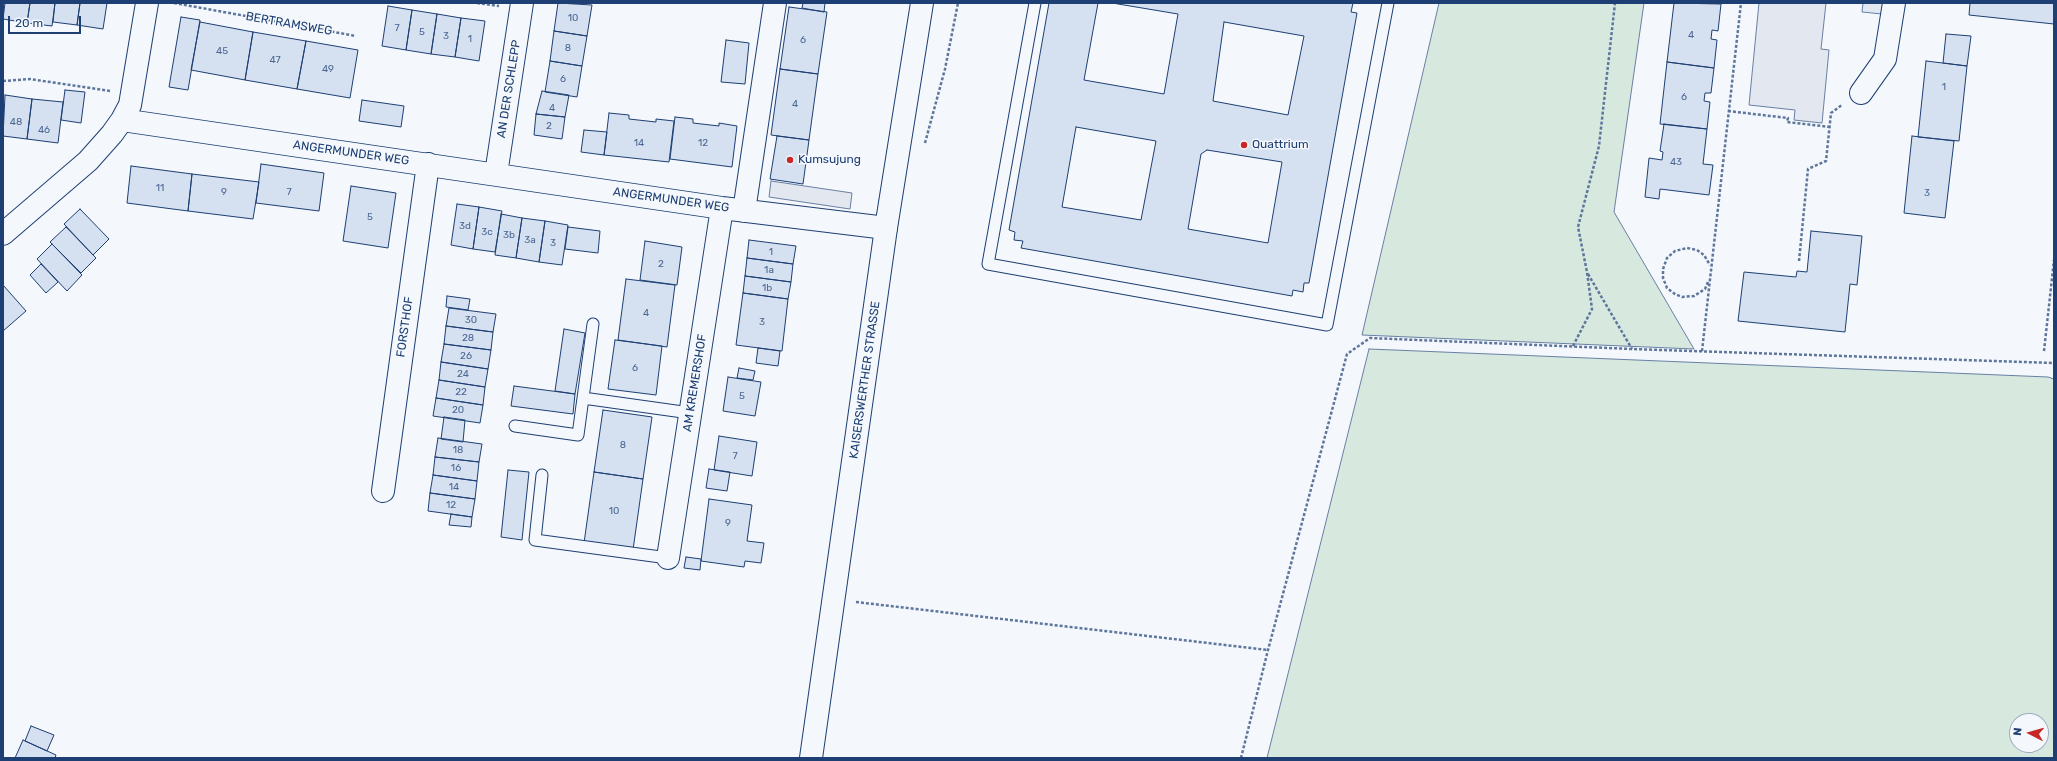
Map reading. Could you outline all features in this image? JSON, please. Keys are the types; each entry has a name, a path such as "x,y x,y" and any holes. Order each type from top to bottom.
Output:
{"street":[{"path":"3,234 88,161 112,134 122,120 130,105 147,3"},
{"name":"AN DER SCHLEPP","path":"496,174 522,3"},
{"name":"ANGERMUNDER WEG","path":"744,211 775,3"},
{"name":"KAISERSWERTHER STRASSE","path":"811,758 886,228 922,3"},
{"path":"1861,93 1885,59 1894,3"},
{"name":"ANGERMUNDER WEG","path":"122,120 722,208 886,228"},
{"name":"FORSTHOF","path":"383,491 428,164"},
{"name":"AM KREMERSHOF","path":"668,558 722,208"}],"lane":[{"path":"1035,3 988,264 1327,326 1388,3"},
{"path":"515,426 578,435 593,324"},
{"path":"583,398 690,413"},
{"path":"542,475 535,540 668,558"}],"path":[{"name":"BERTRAMSWEG","path":"174,3 356,36"},
{"path":"1573,346 1592,309 1587,272 1578,227 1599,146 1615,3"},
{"path":"1702,351 1710,265 1741,3"},
{"path":"3,82 30,80 132,94"},
{"path":"1799,261 1808,169 1826,161 1831,113 1861,93"},
{"path":"1728,111 1788,118 1787,122 1830,127"},
{"path":"1709,278 1705,289 1694,296 1682,297 1667,288 1663,278 1663,269 1667,258 1675,251 1687,248 1697,250 1704,255 1710,265"},
{"path":"2044,351 2054,260"},
{"path":"1587,272 1632,349"},
{"path":"1241,758 1268,650 1347,354 1370,338 1632,349 2054,363"},
{"path":"834,600 1268,650"}],"shaded area":[{"path":"1439,3 1644,3 1614,212 1694,349 1362,335"},
{"path":"1759,3 1826,3 1821,49 1829,50 1822,123 1794,120 1795,110 1749,105"},
{"path":"1863,3 1883,3 1882,14 1862,12"},
{"path":"771,181 852,193 850,209 769,197"},
{"path":"1369,349 2048,377 2054,379 2054,758 1267,758"}],"building":[{"path":"5,3 30,3 27,23 3,19"},
{"path":"30,3 55,3 52,26 27,23"},
{"path":"55,3 80,3 77,25 53,22"},
{"path":"80,3 107,3 103,29 77,25"},
{"path":"558,3 592,5 587,36 554,31"},
{"path":"803,3 825,3 824,12 802,8"},
{"name":"Quattrium","path":"1049,3 1098,3 1084,80 1164,94 1178,14 1112,3 1353,3 1351,12 1357,13 1309,283 1304,283 1303,292 1293,290 1292,296 1021,248 1023,241 1014,240 1015,232 1009,230","holes":["1224,22 1304,36 1288,115 1213,101","1076,127 1156,141 1141,220 1062,207","1207,150 1282,162 1268,243 1188,229 1201,154"]},
{"path":"1674,3 1721,4 1718,31 1712,30 1711,39 1717,40 1714,68 1667,62"},
{"path":"1970,3 2054,3 2054,24 1969,15"},
{"path":"388,6 412,10 406,50 382,46"},
{"path":"789,7 827,12 818,74 780,69"},
{"path":"412,10 437,14 431,54 406,50"},
{"path":"437,14 461,18 455,57 431,54"},
{"path":"181,17 200,20 188,90 169,87"},
{"path":"461,18 485,21 479,61 455,57"},
{"path":"200,22 253,32 245,80 191,70"},
{"path":"554,31 587,36 582,66 550,61"},
{"path":"253,32 306,41 297,89 245,80"},
{"path":"1946,34 1971,36 1967,66 1943,63"},
{"path":"726,40 749,43 745,84 721,82"},
{"path":"306,41 358,50 350,98 297,89"},
{"path":"550,61 582,66 577,97 545,92"},
{"path":"1926,61 1967,66 1959,141 1918,137"},
{"path":"1667,62 1714,68 1711,93 1705,93 1704,101 1710,102 1707,129 1660,124"},
{"path":"780,69 818,74 809,140 771,135"},
{"path":"65,90 85,92 81,123 61,120"},
{"path":"542,91 569,95 565,117 536,114"},
{"path":"5,95 32,99 27,139 3,136"},
{"path":"32,99 63,102 58,143 27,139"},
{"path":"362,100 404,106 401,127 359,121"},
{"path":"609,113 629,115 629,119 656,122 656,119 674,121 669,162 604,155"},
{"path":"536,114 565,117 562,139 534,135"},
{"path":"675,117 693,119 693,123 719,126 719,123 737,126 732,167 670,159"},
{"path":"1664,124 1707,129 1703,164 1713,165 1709,195 1660,189 1659,199 1645,197 1649,158 1662,160 1663,152 1660,151"},
{"path":"584,130 607,132 604,155 581,152"},
{"name":"Kumsujung","path":"777,136 809,140 803,184 770,179"},
{"path":"1912,136 1954,141 1945,218 1904,213"},
{"path":"261,164 324,173 319,211 256,203"},
{"path":"131,166 192,174 188,211 127,203"},
{"path":"192,174 259,182 253,219 188,211"},
{"path":"351,186 396,193 388,248 343,241"},
{"path":"457,204 479,207 473,249 451,245"},
{"path":"479,207 502,211 495,252 473,249"},
{"path":"80,209 109,239 93,255 64,224"},
{"path":"501,214 522,218 516,258 495,255"},
{"path":"522,218 545,221 539,262 516,258"},
{"path":"545,221 568,225 562,265 539,262"},
{"path":"66,227 96,258 81,273 50,242"},
{"path":"568,227 600,231 598,253 565,249"},
{"path":"1811,231 1862,236 1857,285 1850,284 1845,332 1738,321 1744,272 1796,277 1797,271 1807,272"},
{"path":"749,240 796,246 793,264 747,258"},
{"path":"645,241 682,247 677,285 640,280"},
{"path":"52,244 82,275 67,291 37,259"},
{"path":"747,258 793,264 791,282 745,276"},
{"path":"41,264 58,282 46,293 30,275"},
{"path":"745,276 791,282 788,299 743,293"},
{"path":"626,279 675,285 667,347 618,340"},
{"path":"3,285 26,311 3,331"},
{"path":"743,293 788,299 782,351 736,345"},
{"path":"447,296 470,299 468,310 446,307"},
{"path":"449,308 496,314 493,332 446,326"},
{"path":"446,326 493,332 491,350 444,344"},
{"path":"564,329 585,333 575,394 555,391"},
{"path":"615,340 662,346 656,395 608,389"},
{"path":"444,344 491,350 488,369 441,362"},
{"path":"758,348 780,351 778,366 756,363"},
{"path":"441,362 488,369 485,387 439,380"},
{"path":"739,368 755,371 753,380 737,378"},
{"path":"728,377 761,382 755,416 723,411"},
{"path":"439,380 485,387 483,405 436,398"},
{"path":"514,386 575,394 573,414 511,406"},
{"path":"436,398 483,405 480,423 433,416"},
{"path":"603,410 652,417 643,479 594,472"},
{"path":"444,417 465,420 463,442 441,439"},
{"path":"719,436 757,442 752,476 714,470"},
{"path":"438,438 482,444 479,462 435,457"},
{"path":"435,457 479,462 477,481 433,475"},
{"path":"709,469 730,472 727,491 706,488"},
{"path":"508,470 529,472 522,540 501,537"},
{"path":"594,472 643,479 633,550 584,543"},
{"path":"433,475 477,481 475,499 430,493"},
{"path":"430,493 475,499 472,517 428,511"},
{"path":"709,499 752,505 747,541 764,543 761,563 745,561 744,567 701,561"},
{"path":"451,514 472,517 471,527 449,525"},
{"path":"686,557 701,559 700,570 684,568"},
{"path":"31,726 54,735 47,751 25,741"},
{"path":"23,740 56,755 55,758 15,758"}],"place":[{"name":"Quattrium","path":"1244,145"},
{"name":"Kumsujung","path":"790,160"}]}
